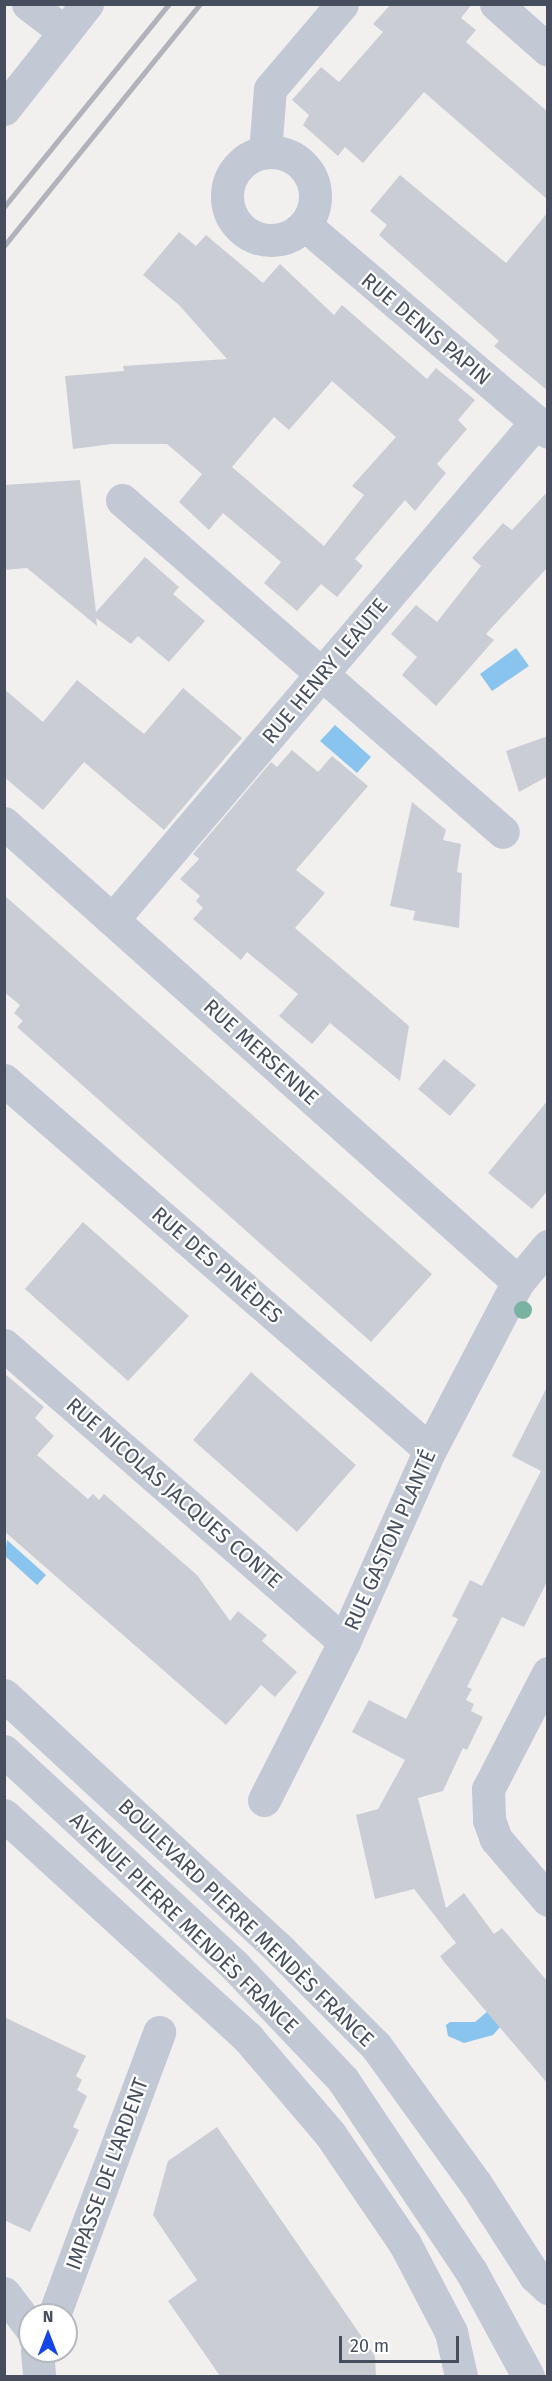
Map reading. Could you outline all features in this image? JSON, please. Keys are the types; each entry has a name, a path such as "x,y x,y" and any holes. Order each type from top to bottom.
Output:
{"street":[{"path":"28,4 66,32"},
{"path":"4,109 87,4"},
{"path":"265,152 270,89 342,4"},
{"path":"496,4 548,50"},
{"path":"265,152 289,154 304,165 315,185 316,203 305,225 282,240 264,241 243,231 230,213 227,191 233,173 245,160 265,152"},
{"name":"RUE DENIS PAPIN","path":"305,225 542,427"},
{"name":"RUE HENRY LEAUTE","path":"113,919 322,675 542,427"},
{"path":"122,500 503,832"},
{"name":"RUE MERSENNE","path":"4,823 518,1282"},
{"name":"RUE DES PINÈDES","path":"4,1080 430,1450"},
{"name":"RUE GASTON PLANTÉ","path":"264,1800 344,1642 430,1450 518,1282 548,1246"},
{"name":"RUE NICOLAS JACQUES CONTE","path":"4,1345 344,1642"},
{"path":"548,1673 488,1789 489,1820 495,1839 548,1900"},
{"name":"BOULEVARD PIERRE MENDÈS FRANCE","path":"4,1695 282,1951 376,2046 476,2184 535,2276 548,2288"},
{"name":"AVENUE PIERRE MENDÈS FRANCE","path":"4,1751 235,1966 343,2080 471,2271 528,2376"},
{"path":"4,1815 248,2038 330,2134 405,2244 451,2332 461,2376"},
{"name":"IMPASSE DE L'ARDENT","path":"58,2303 159,2032"},
{"path":"4,2293 18,2318"}],"water":[{"path":"516,648 529,666 492,691 480,674"},
{"path":"335,725 371,757 357,773 320,741"},
{"path":"7,1540 46,1575 37,1585 5,1556"},
{"path":"488,2011 501,2026 493,2035 464,2043 448,2036 446,2025 450,2022 475,2022"}],"building":[{"path":"391,4 472,4 461,18 476,30 466,42 548,112 548,200 424,92 363,163 345,147 338,156 303,125 309,115 292,100 321,67 339,82 383,32 373,24"},
{"path":"400,175 506,263 548,212 548,391 494,346 499,341 379,235 387,225 370,211"},
{"path":"179,232 196,246 206,235 263,283 280,264 334,315 342,305 427,379 436,368 475,400 458,420 467,429 437,464 446,473 415,511 405,500 355,559 363,566 337,597 321,584 297,611 264,583 281,562 223,513 209,530 179,502 202,474 167,444 112,444 73,449 65,376 124,371 123,366 227,359 179,305 143,275","holes":["332,381 396,437 352,486 364,495 324,546 232,467 274,417 289,430"]},
{"path":"80,480 96,612 145,557 179,587 173,594 205,621 169,662 138,636 131,644 96,618 97,626 27,568 4,570 4,485"},
{"path":"548,491 548,567 486,634 494,640 436,706 402,675 417,657 391,634 416,605 437,622 481,566 472,558 503,523 512,530"},
{"path":"77,680 144,734 183,688 242,738 164,830 84,762 43,810 4,777 4,689 43,722"},
{"path":"548,736 548,776 519,792 506,751"},
{"path":"292,750 318,772 332,756 368,786 296,870 325,893 295,928 409,1026 400,1081 330,1023 312,1044 279,1016 298,994 247,952 241,960 193,919 203,908 196,901 200,896 180,879 199,859 193,854 271,762 277,767"},
{"path":"412,802 446,830 443,840 461,844 457,872 462,873 459,928 413,920 415,911 390,906"},
{"path":"4,895 432,1274 371,1342 17,1027 23,1021 14,1013 20,1005 4,992"},
{"path":"444,1059 476,1085 450,1116 418,1089"},
{"path":"548,1100 548,1190 532,1209 488,1173"},
{"path":"83,1222 189,1316 128,1381 25,1289"},
{"path":"251,1372 356,1465 297,1532 193,1440"},
{"path":"4,1373 44,1407 35,1418 54,1436 37,1455 88,1499 93,1494 99,1500 104,1494 197,1575 230,1621 238,1611 267,1635 262,1641 297,1672 275,1697 261,1685 226,1725 4,1531"},
{"path":"548,1385 548,1580 524,1627 502,1617 467,1687 472,1689 466,1700 474,1704 471,1711 483,1717 467,1750 463,1748 443,1791 418,1798 446,1908 464,1893 494,1934 502,1928 548,1982 548,2084 444,1962 440,1956 456,1943 414,1889 375,1899 356,1815 378,1809 405,1760 352,1732 369,1700 406,1719 458,1619 452,1616 470,1580 482,1586 541,1471 512,1456"},
{"path":"4,2017 86,2056 76,2076 82,2080 77,2090 87,2096 73,2127 79,2130 30,2232 4,2220"},
{"path":"217,2127 375,2356 376,2376 220,2376 168,2301 197,2280 153,2215 168,2161"}],"railway":[{"path":"4,207 169,4"},
{"path":"4,246 200,4"}]}
